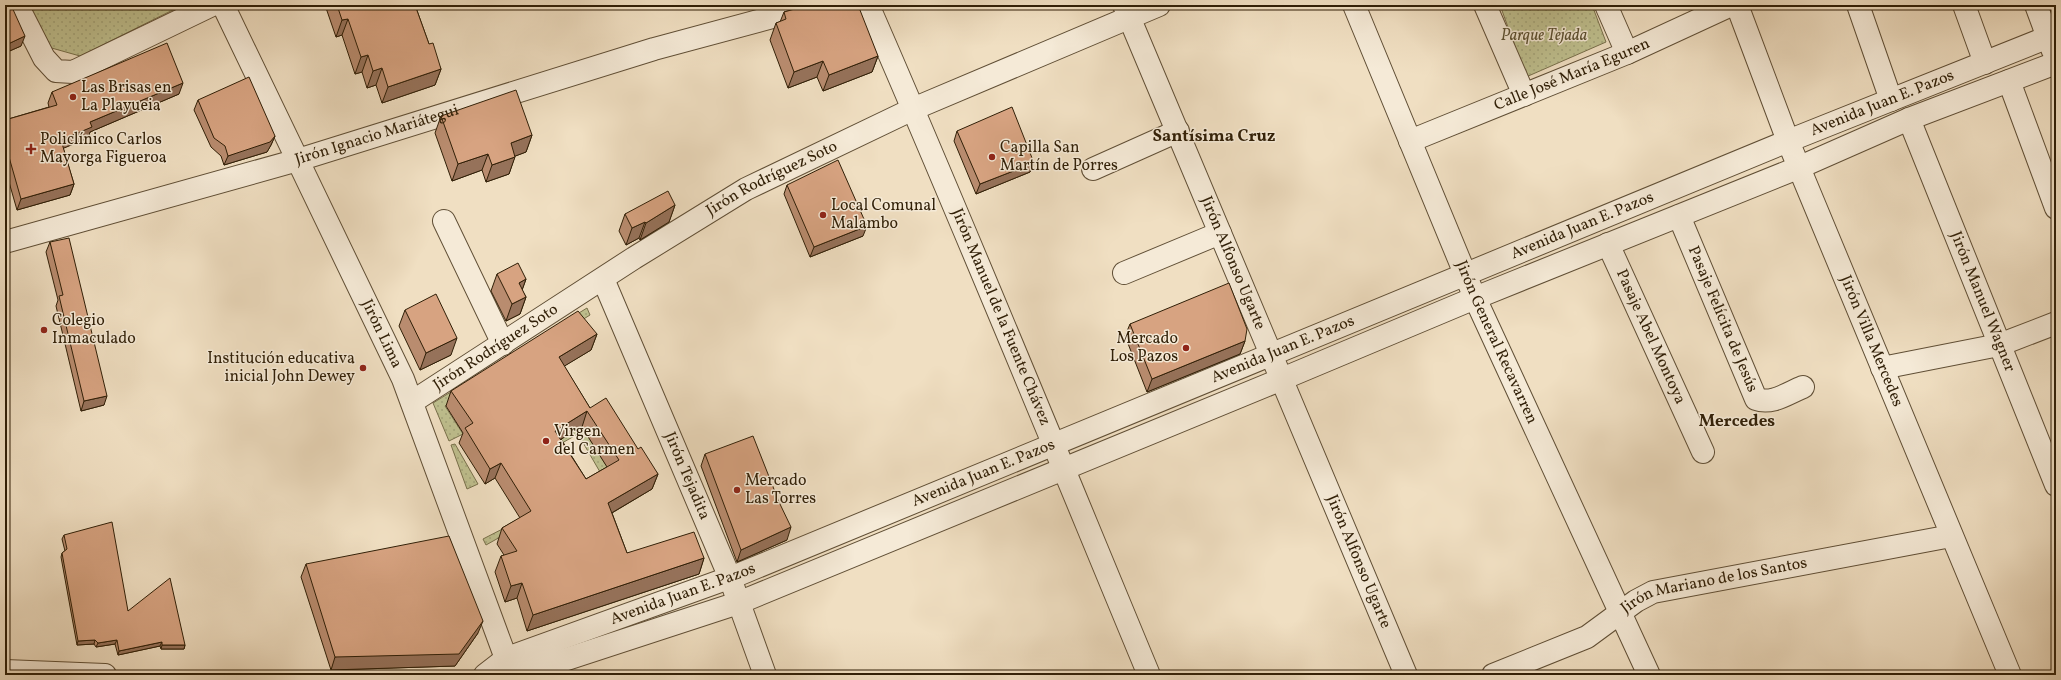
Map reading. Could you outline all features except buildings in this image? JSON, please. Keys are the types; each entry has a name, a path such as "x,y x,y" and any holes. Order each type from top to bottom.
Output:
{"street":[{"path":"17,5 44,58 56,71 73,72 212,5"},
{"name":"Jirón Lima","path":"223,5 402,379 512,669"},
{"name":"Jirón Ignacio Mariátegui","path":"5,242 298,160 658,48 817,5"},
{"name":"Jirón Manuel de la Fuente Chávez","path":"868,5 1054,445 1149,675"},
{"name":"Jirón Rodríguez Soto","path":"412,402 746,189 913,109 1127,11 1159,5"},
{"name":"Jirón General Recavarren","path":"1354,5 1475,298 1649,675"},
{"path":"1485,5 1524,95"},
{"path":"1606,5 1627,53"},
{"name":"Calle José María Eguren","path":"1410,141 1627,53 1731,5"},
{"name":"Jirón Villa Mercedes","path":"1737,5 1788,141 2010,675"},
{"path":"1858,5 1891,100"},
{"path":"1964,5 1985,63"},
{"path":"2036,5 2052,36 2056,57"},
{"name":"Jirón Alfonso Ugarte","path":"1127,11 1406,675"},
{"name":"Avenida Juan E. Pazos","path":"512,669 1788,141 2052,36"},
{"name":"Avenida Juan E. Pazos","path":"512,669 738,603 1282,380 1475,298 1800,167 1909,119 2056,63"},
{"path":"2009,81 2056,208"},
{"name":"Jirón Manuel Wagner","path":"1909,119 1999,345 2050,453 2056,485"},
{"path":"1092,170 1178,131"},
{"name":"Pasaje Felícita de Jesús","path":"1680,216 1756,399 1770,401 1803,387"},
{"path":"444,221 502,344"},
{"path":"1124,273 1220,233"},
{"name":"Pasaje Abel Montoya","path":"1608,244 1703,452"},
{"name":"Jirón Tejadita","path":"603,279 730,578 764,675"},
{"path":"1882,368 1999,345 2056,323"},
{"name":"Jirón Mariano de los Santos","path":"1493,675 1587,637 1636,601 1654,592 1951,536"},
{"path":"485,675 512,669"},
{"path":"5,671 106,675"}],"green space":[{"path":"26,5 183,5 80,56 48,47"},
{"name":"Parque Tejada","path":"1500,5 1592,5 1606,42 1526,77"},
{"path":"587,308 590,315 445,406 463,434 449,441 433,403"},
{"path":"539,400 563,438 582,427 606,465 625,452 629,454 600,472 578,434 562,443"},
{"path":"455,444 478,484 467,489 451,445"},
{"path":"516,522 518,527 486,545 483,539"}],"place":[{"name":"Las Brisas en La Playueia","path":"73,97"},
{"name":"Policlínico Carlos Mayorga Figueroa","path":"31,149"},
{"name":"Capilla San Martín de Porres","path":"992,157"},
{"name":"Local Comunal Malambo","path":"823,215"},
{"name":"Colegio Inmaculado","path":"44,330"},
{"name":"Mercado Los Pazos","path":"1186,348"},
{"name":"Institución educativa inicial John Dewey","path":"363,368"},
{"name":"Virgen del Carmen","path":"546,441"},
{"name":"Mercado Las Torres","path":"737,490"}],"district":[{"name":"Santísima Cruz","path":"1214,136"},
{"name":"Mercedes","path":"1737,421"}]}
